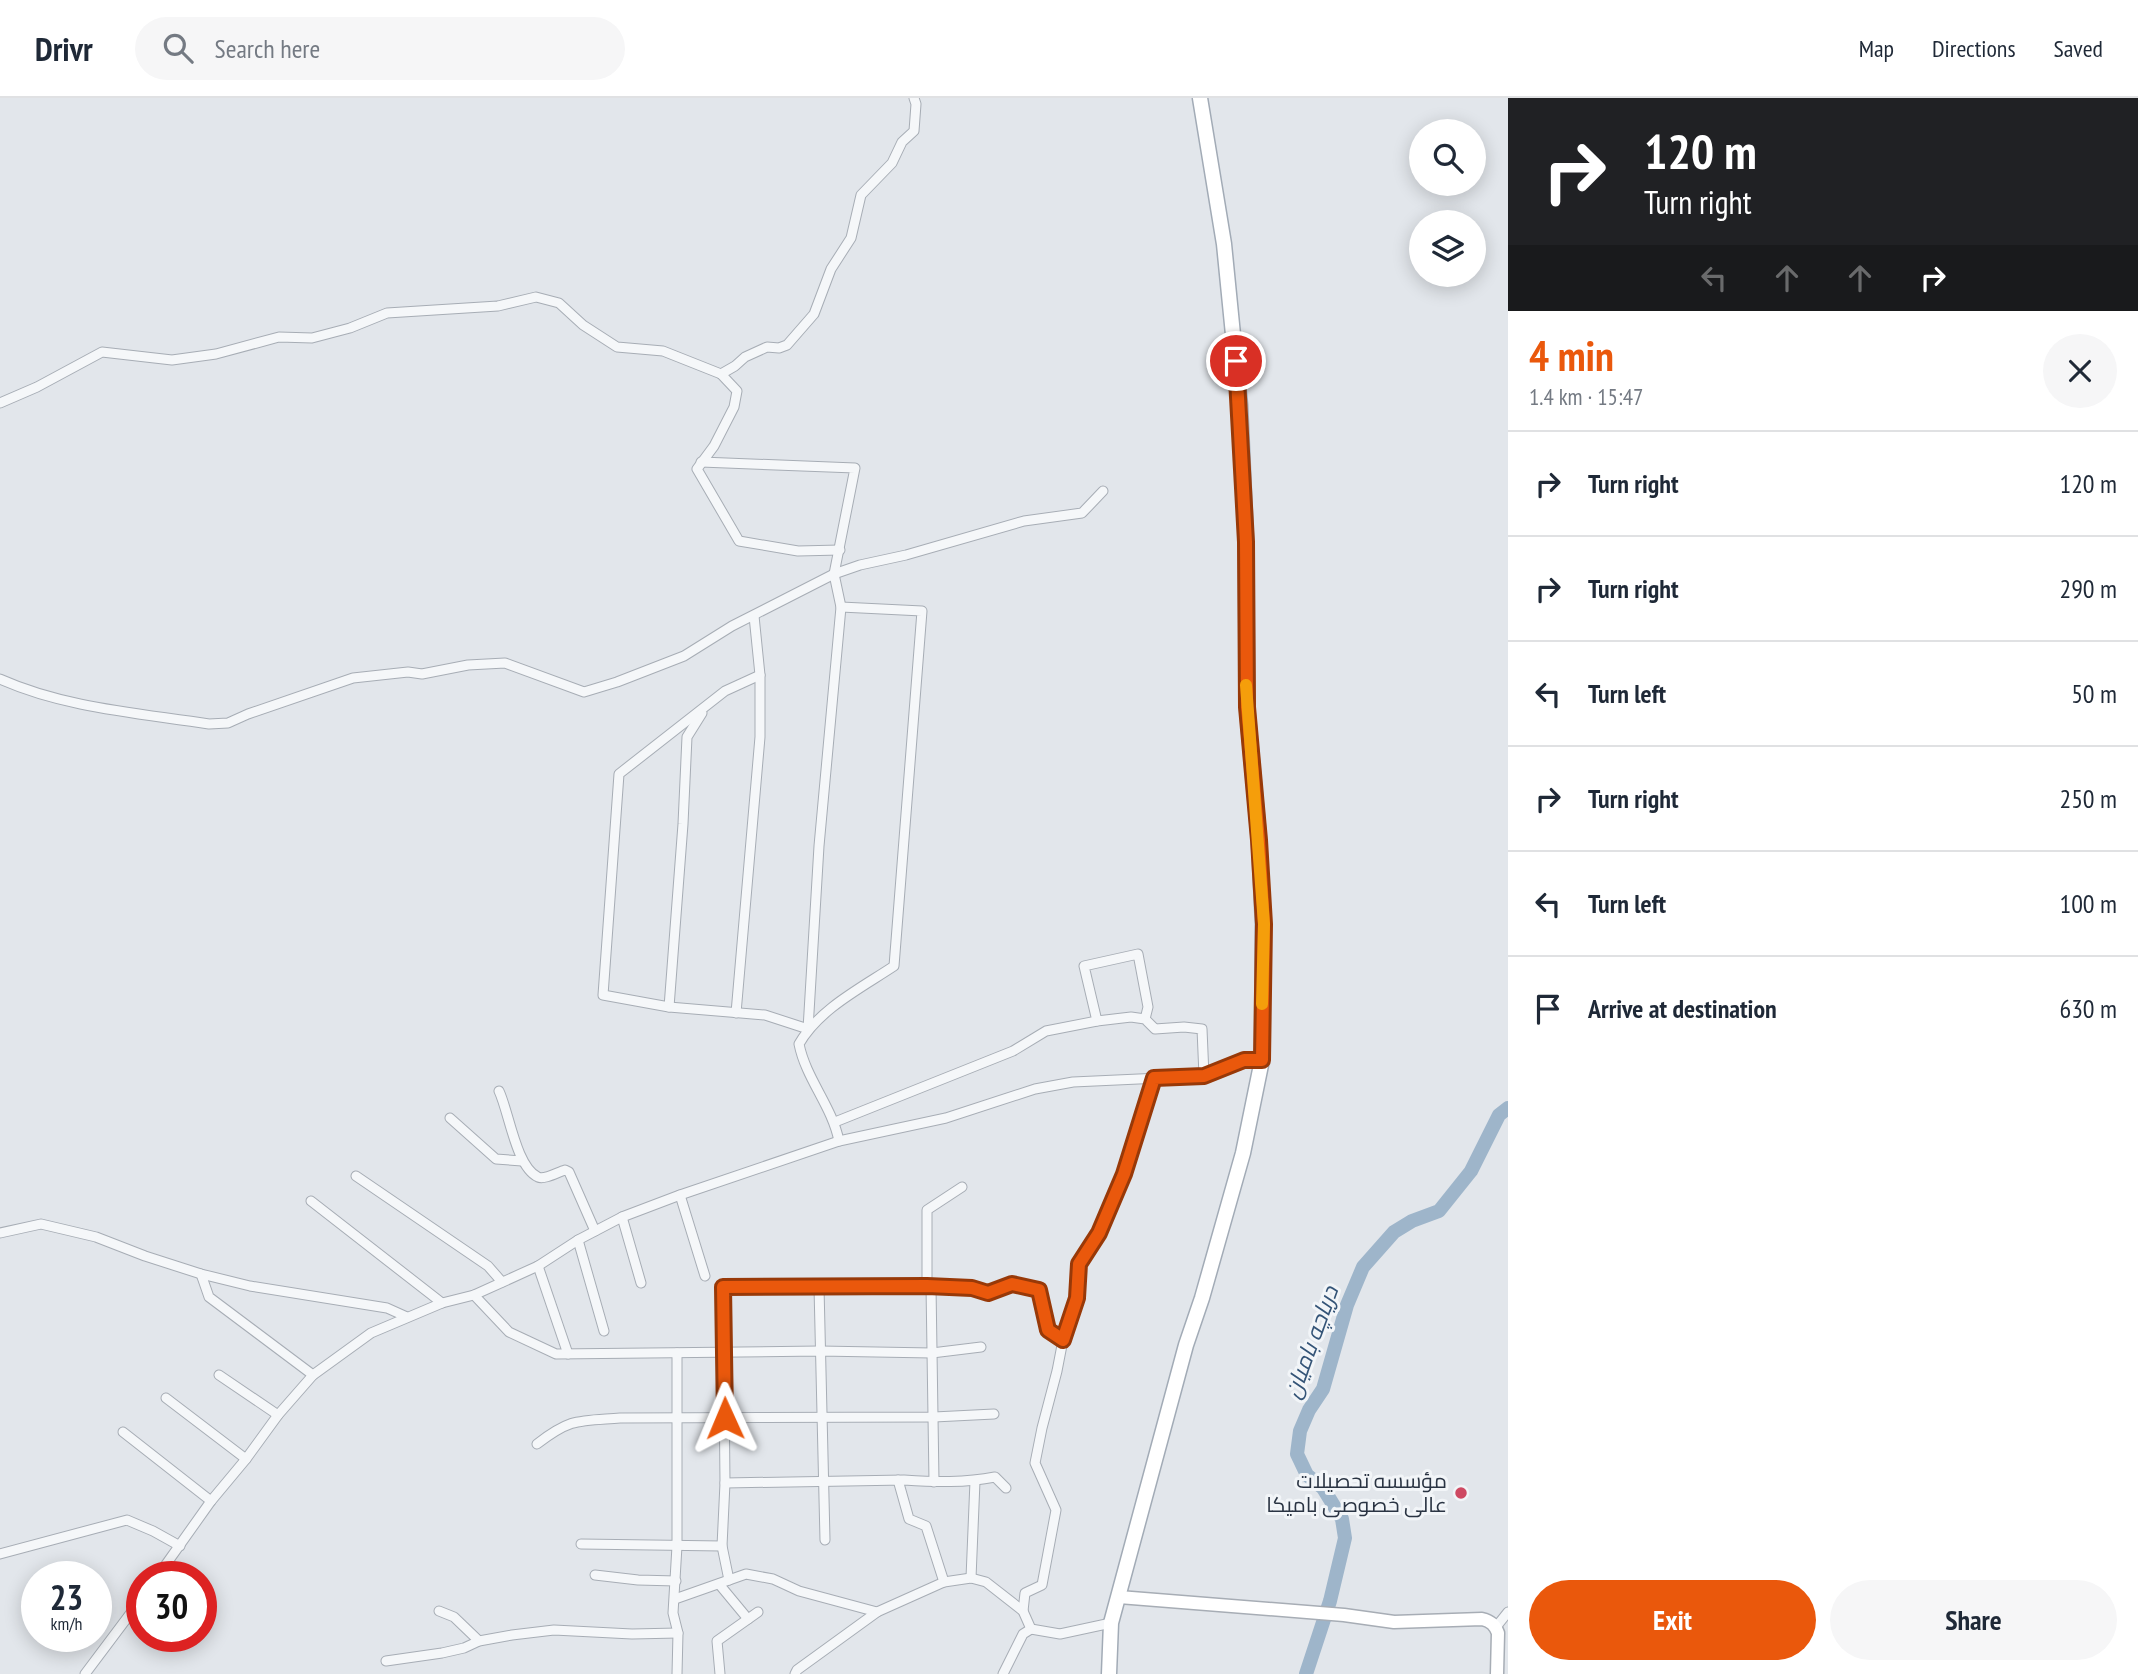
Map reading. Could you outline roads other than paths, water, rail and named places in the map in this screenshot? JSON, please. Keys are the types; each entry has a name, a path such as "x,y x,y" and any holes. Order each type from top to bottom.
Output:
{"main road":[{"path":"1109,1674 1111,1623 1186,1345 1243,1153 1262,1060 1264,924 1247,707 1246,542 1241,419 1227,269 1200,98"},
{"path":"1119,1597 1343,1615 1394,1622 1488,1620 1496,1627 1497,1674"}],"street":[{"path":"721,374 745,357 767,347 779,348 787,345 814,314 831,269 851,238 861,195 892,163 902,142 914,131 914,98"},
{"path":"0,404 102,352 172,360 216,354 279,337 312,338 350,328 387,313 498,306 536,297 559,303 583,325 617,348 663,351 721,374 737,391 734,407 715,446 697,469 739,541 798,551 840,550"},
{"path":"701,463 855,468 834,574 841,607 819,846 808,1029"},
{"path":"0,679 26,691 57,699 209,724 228,723 352,678 408,672 422,674 468,665 505,663 584,692 684,656 732,626 834,574 1024,521 1082,513 1103,491"},
{"path":"839,1141 835,1122 803,1063 799,1044 808,1029 845,998 894,966 922,611 841,607"},
{"path":"736,1013 760,737 760,675 754,616"},
{"path":"760,675 725,691 619,775 603,995 669,1007 765,1015 808,1029"},
{"path":"669,1007 687,737 705,707"},
{"path":"1097,1021 1084,966 1138,954 1148,1007 1145,1019"},
{"path":"835,1122 1013,1051 1046,1031 1097,1021 1131,1017 1145,1019 1155,1029 1202,1029 1204,1076"},
{"path":"169,1561 211,1501 313,1375 371,1333 442,1303 474,1295 538,1266 578,1240 622,1217 839,1141 946,1118 1035,1089 1060,1084 1204,1076 1244,1060 1262,1060"},
{"path":"1023,1611 1025,1593 1042,1585 1055,1510 1035,1463 1063,1340 1077,1298 1079,1264 1099,1233 1124,1174 1154,1078"},
{"path":"499,1091 522,1161 537,1177 542,1178 565,1170 569,1172 595,1231"},
{"path":"450,1118 496,1159 522,1161"},
{"path":"356,1176 488,1266 502,1282"},
{"path":"934,1482 927,1210 962,1187"},
{"path":"680,1195 705,1276"},
{"path":"311,1201 442,1303"},
{"path":"622,1217 641,1283"},
{"path":"0,1233 41,1224 96,1237 201,1274 250,1286 387,1308 407,1317"},
{"path":"578,1240 604,1331"},
{"path":"538,1266 568,1354"},
{"path":"201,1274 209,1297 313,1375"},
{"path":"729,1580 722,1546 725,1483 723,1287 929,1286 972,1288 988,1293 1012,1284 1039,1290 1048,1330 1063,1340"},
{"path":"819,1286 825,1540"},
{"path":"474,1295 509,1332 556,1354 820,1351 932,1353 981,1348"},
{"path":"677,1353 677,1546 673,1613 678,1633 677,1674"},
{"path":"219,1376 278,1415"},
{"path":"166,1398 246,1459"},
{"path":"537,1444 562,1426 577,1421 994,1414"},
{"path":"123,1432 211,1501"},
{"path":"725,1483 898,1480 934,1482 975,1481 995,1477 1006,1488"},
{"path":"898,1480 909,1519 926,1526 944,1582"},
{"path":"971,1578 975,1481"},
{"path":"0,1554 127,1520 180,1546"},
{"path":"580,1544 722,1546"},
{"path":"675,1599 746,1574 773,1579 799,1591 877,1612"},
{"path":"596,1576 676,1581"},
{"path":"795,1674 877,1612 944,1582 971,1578 986,1582 1023,1611 1031,1629"},
{"path":"719,1584 748,1619"},
{"path":"439,1611 454,1616 479,1641"},
{"path":"720,1674 717,1641 758,1612"},
{"path":"1496,1627 1508,1612"},
{"path":"85,1674 126,1619"},
{"path":"1003,1674 1023,1634 1031,1629 1060,1634 1111,1623"},
{"path":"386,1661 442,1653 479,1641 554,1630 632,1634 678,1633"}],"waterway":[{"name":"دریاچه بامیان","path":"1306,1674 1330,1601 1345,1538 1342,1519 1323,1488 1307,1475 1297,1454 1300,1431 1309,1410 1323,1389 1347,1305 1363,1267 1394,1232 1412,1221 1439,1211 1471,1171 1499,1115 1508,1108"}],"place":[{"name":"مؤسسه تحصیلات عالی خصوصی بامیکا","path":"1461,1493"}]}
